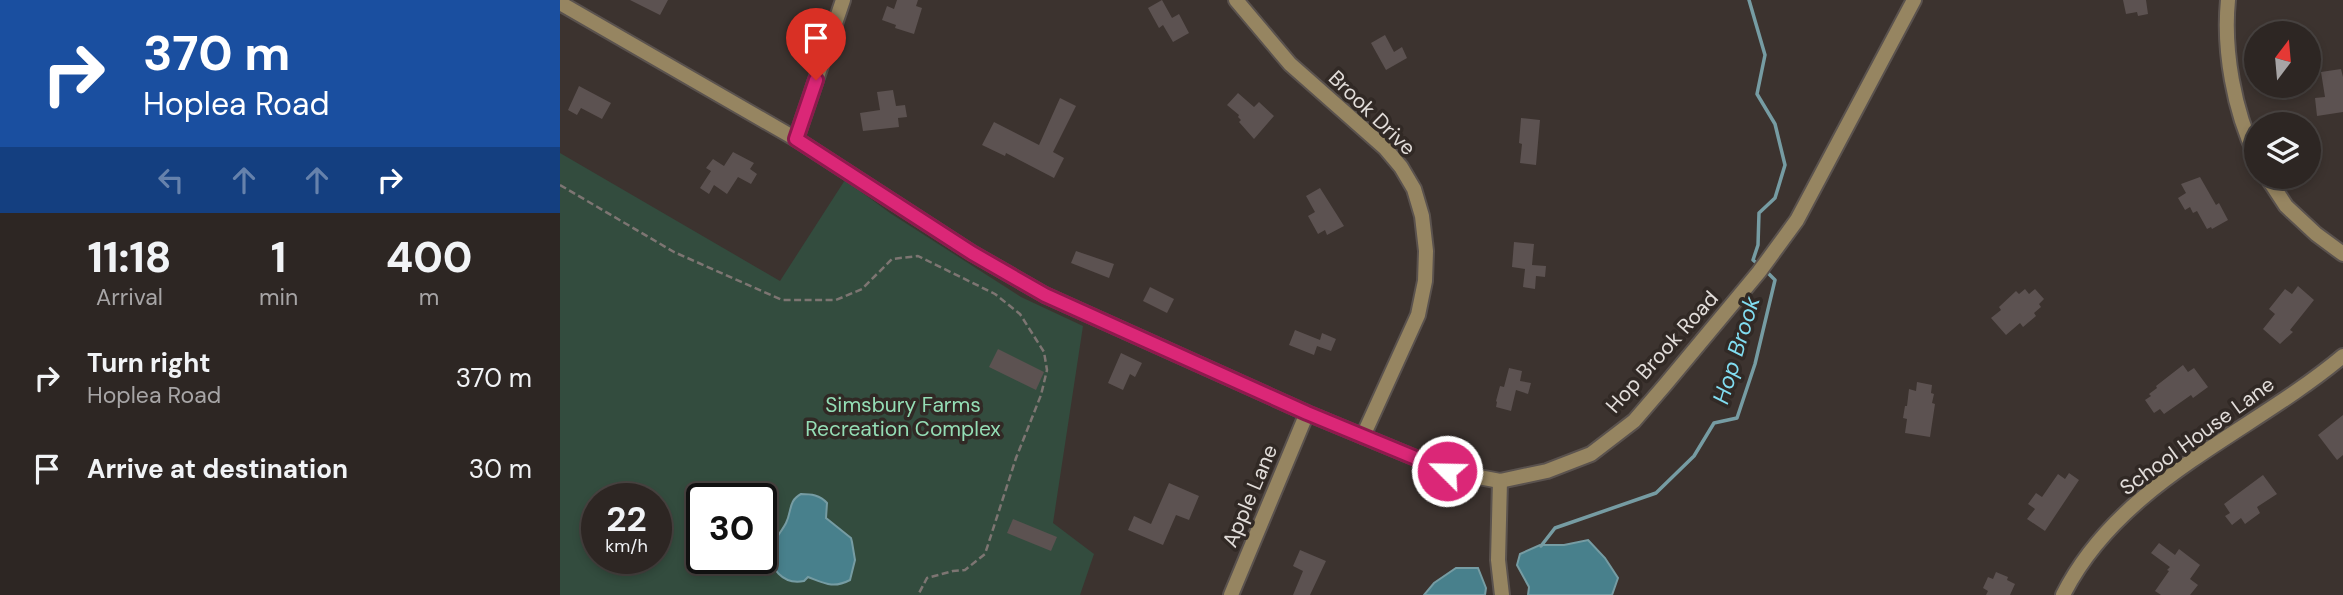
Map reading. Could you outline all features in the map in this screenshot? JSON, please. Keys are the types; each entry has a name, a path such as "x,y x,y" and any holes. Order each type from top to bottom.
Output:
{"street":[{"path":"796,139 843,0"},
{"name":"Brook Drive","path":"1236,0 1290,64 1385,148 1414,189 1422,216 1426,251 1425,281 1418,315 1363,436"},
{"name":"Hop Brook Road","path":"560,3 796,139 972,253 1045,295 1307,413 1447,471 1500,481 1547,471 1591,454 1634,421 1763,268 1797,220 1914,0"},
{"path":"2228,0 2227,47 2244,129"},
{"path":"2275,189 2286,206 2343,254"},
{"name":"School House Lane","path":"2063,595 2072,577 2104,533 2145,496 2343,356"},
{"name":"Apple Lane","path":"1231,595 1307,413"},
{"path":"1500,481 1498,559 1502,595"}],"path":[{"path":"560,185 674,252 782,300 836,300 862,289 892,259 918,256 995,294 1020,314 1044,352 1047,370 1041,395 1016,458 985,554 965,570 927,578 918,595"}],"green space":[{"name":"Simsbury Farms Recreation Complex","path":"560,153 780,281 845,180 890,213 1021,297 1083,326 1053,523 1094,554 1080,595 560,595"}],"water":[{"path":"801,494 815,495 824,500 827,503 826,518 851,538 855,560 850,580 833,585 808,577 797,582 784,578 777,571 777,538"},
{"path":"1588,540 1605,558 1618,578 1612,595 1528,595 1529,587 1517,565 1520,554 1540,545 1564,545"},
{"path":"1456,568 1478,568 1486,588 1485,595 1424,595 1434,583"}],"building":[{"path":"630,0 668,0 660,15"},
{"path":"897,0 918,0 916,6 922,8 914,34 895,28 896,25 882,20 887,6 894,9"},
{"path":"1162,0 1172,18 1179,14 1189,33 1173,42 1163,25 1159,28 1148,8"},
{"path":"2123,0 2146,0 2148,14 2126,14"},
{"path":"1385,35 1394,52 1402,47 1407,58 1386,70 1371,43"},
{"path":"2341,69 2343,112 2321,115 2321,112 2317,112 2315,98 2325,97 2321,72"},
{"path":"579,86 611,103 602,119 581,108 577,115 568,110"},
{"path":"893,90 896,106 905,105 907,117 898,118 899,127 863,131 860,113 880,110 877,92"},
{"path":"1238,93 1254,107 1259,102 1274,116 1254,139 1239,122 1239,115 1227,105"},
{"path":"1060,98 1076,106 1053,152 1064,158 1054,178 1006,153 1005,156 982,145 994,122 1039,145"},
{"path":"1521,118 1540,120 1536,165 1520,163"},
{"path":"733,152 754,163 750,169 757,174 751,184 738,177 727,194 714,185 709,194 700,188 711,171 706,168 713,159 724,166"},
{"path":"2200,177 2228,220 2212,229 2207,229 2197,211 2193,213 2190,207 2185,210 2178,198 2186,193 2181,184"},
{"path":"1320,188 1344,226 1327,235 1325,230 1318,234 1308,216 1315,212 1306,196"},
{"path":"1514,242 1534,244 1532,265 1546,266 1545,277 1536,276 1535,289 1523,287 1525,269 1512,267"},
{"path":"1076,251 1114,264 1109,278 1071,263"},
{"path":"2298,286 2314,300 2290,330 2293,332 2280,344 2263,329 2275,314 2269,309 2285,289 2292,294"},
{"path":"1150,287 1174,299 1167,313 1143,301"},
{"path":"2025,289 2029,294 2035,289 2044,299 2039,304 2041,307 2034,313 2036,316 2023,327 2020,323 2006,335 1991,318 2016,291 2019,294"},
{"path":"1295,330 1320,340 1322,333 1336,339 1331,351 1317,346 1314,355 1289,345"},
{"path":"998,349 1044,372 1036,390 989,367"},
{"path":"1121,353 1142,363 1135,377 1130,374 1123,390 1108,383"},
{"path":"2183,365 2188,372 2194,368 2208,387 2164,414 2160,409 2154,413 2145,400 2151,396 2149,394 2156,386"},
{"path":"1509,368 1522,371 1520,381 1531,383 1528,394 1516,390 1511,411 1496,407 1500,386 1504,387"},
{"path":"1917,382 1932,385 1932,403 1935,404 1930,437 1905,433 1907,419 1903,418 1909,389 1916,391"},
{"path":"2343,415 2343,455 2337,460 2318,435"},
{"path":"2069,473 2079,480 2045,531 2027,519 2035,509 2028,504 2036,493 2042,497 2058,474 2065,479"},
{"path":"2263,475 2277,494 2257,507 2260,513 2245,524 2241,518 2232,525 2225,516 2230,513 2224,504"},
{"path":"1169,483 1199,496 1189,520 1176,515 1163,545 1128,530 1134,516 1151,524"},
{"path":"1013,519 1057,537 1051,551 1007,533"},
{"path":"2159,543 2175,555 2179,549 2200,565 2190,579 2198,585 2190,595 2161,595 2155,591 2170,567 2151,553"},
{"path":"1300,550 1326,561 1310,595 1293,595 1303,571 1293,566"},
{"path":"1996,572 2008,577 2007,580 2015,584 2010,595 1986,595 1988,591 1983,588 1988,577 1993,579"}],"waterway":[{"name":"Hop Brook","path":"1749,0 1765,55 1757,94 1775,124 1785,165 1775,198 1759,213 1758,245 1753,260 1760,266"},
{"name":"Hop Brook","path":"1541,546 1555,528 1656,493 1694,456 1714,423 1737,418 1755,364 1775,280 1766,271"}],"route":[{"path":"816,80 796,139 972,253 1045,295 1307,413 1447,471"}]}
